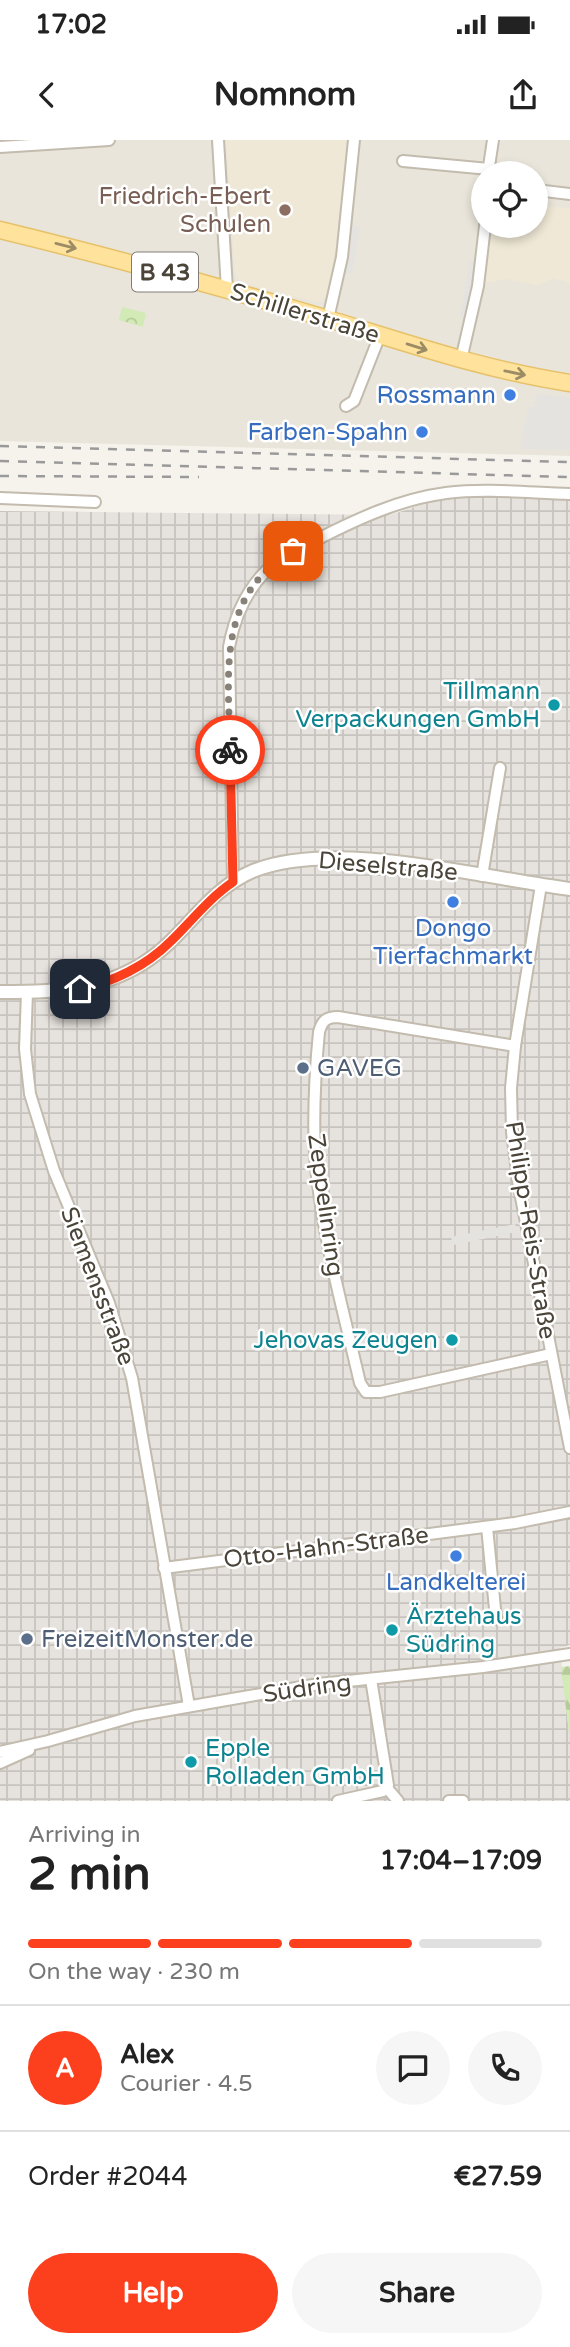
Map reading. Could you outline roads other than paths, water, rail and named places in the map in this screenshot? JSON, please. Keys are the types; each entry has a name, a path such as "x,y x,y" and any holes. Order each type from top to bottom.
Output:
{"main road":[{"name":"Schillerstraße","path":"0,230 227,289 461,360 570,383"}],"street":[{"path":"0,147 109,140"},
{"path":"218,140 227,289"},
{"path":"328,319 342,257 354,140"},
{"path":"490,161 493,140"},
{"path":"403,161 471,169"},
{"path":"548,191 570,194"},
{"path":"461,360 478,286 484,238"},
{"path":"346,406 354,401 380,335"},
{"path":"233,882 229,647 237,616 256,581 293,551 347,524 396,505 437,494 460,492 570,494"},
{"path":"0,498 94,502"},
{"name":"Dieselstraße","path":"482,876 500,768"},
{"name":"Dieselstraße","path":"0,992 84,988 136,968 163,949 210,900 233,882 264,868 293,861 321,858 402,863 570,889"},
{"name":"Philipp-Reis-Straße","path":"541,885 515,1046 512,1084 514,1159 570,1448"},
{"name":"Siemensstraße","path":"27,992 26,1062 30,1094 54,1171 109,1303 130,1370 139,1409 189,1706"},
{"name":"Zeppelinring","path":"515,1046 338,1017 325,1020 321,1023 319,1032 314,1106 318,1184 332,1263 360,1383 366,1391 380,1392 551,1354"},
{"name":"Otto-Hahn-Straße","path":"164,1568 487,1527 570,1513"},
{"path":"487,1527 496,1619"},
{"name":"Südring","path":"5,1752 110,1722 189,1706 319,1684 484,1667 570,1654"},
{"path":"370,1679 387,1788 398,1801"},
{"path":"0,1765 5,1752"},
{"path":"338,1801 387,1788"},
{"path":"449,1801 463,1801"}],"railway":[{"path":"0,446 570,462"},
{"path":"0,461 570,477"},
{"path":"0,476 199,477"}],"place":[{"name":"Friedrich-Ebert Schulen","path":"285,210"},
{"name":"Rossmann","path":"510,395"},
{"name":"Farben-Spahn","path":"422,432"},
{"name":"Tillmann Verpackungen GmbH","path":"554,705"},
{"name":"Dongo Tierfachmarkt","path":"453,902"},
{"name":"GAVEG","path":"303,1068"},
{"name":"Jehovas Zeugen","path":"452,1340"},
{"name":"Landkelterei","path":"456,1556"},
{"name":"Ärztehaus Südring","path":"392,1630"},
{"name":"FreizeitMonster.de","path":"27,1639"},
{"name":"Epple Rolladen GmbH","path":"191,1762"}]}
